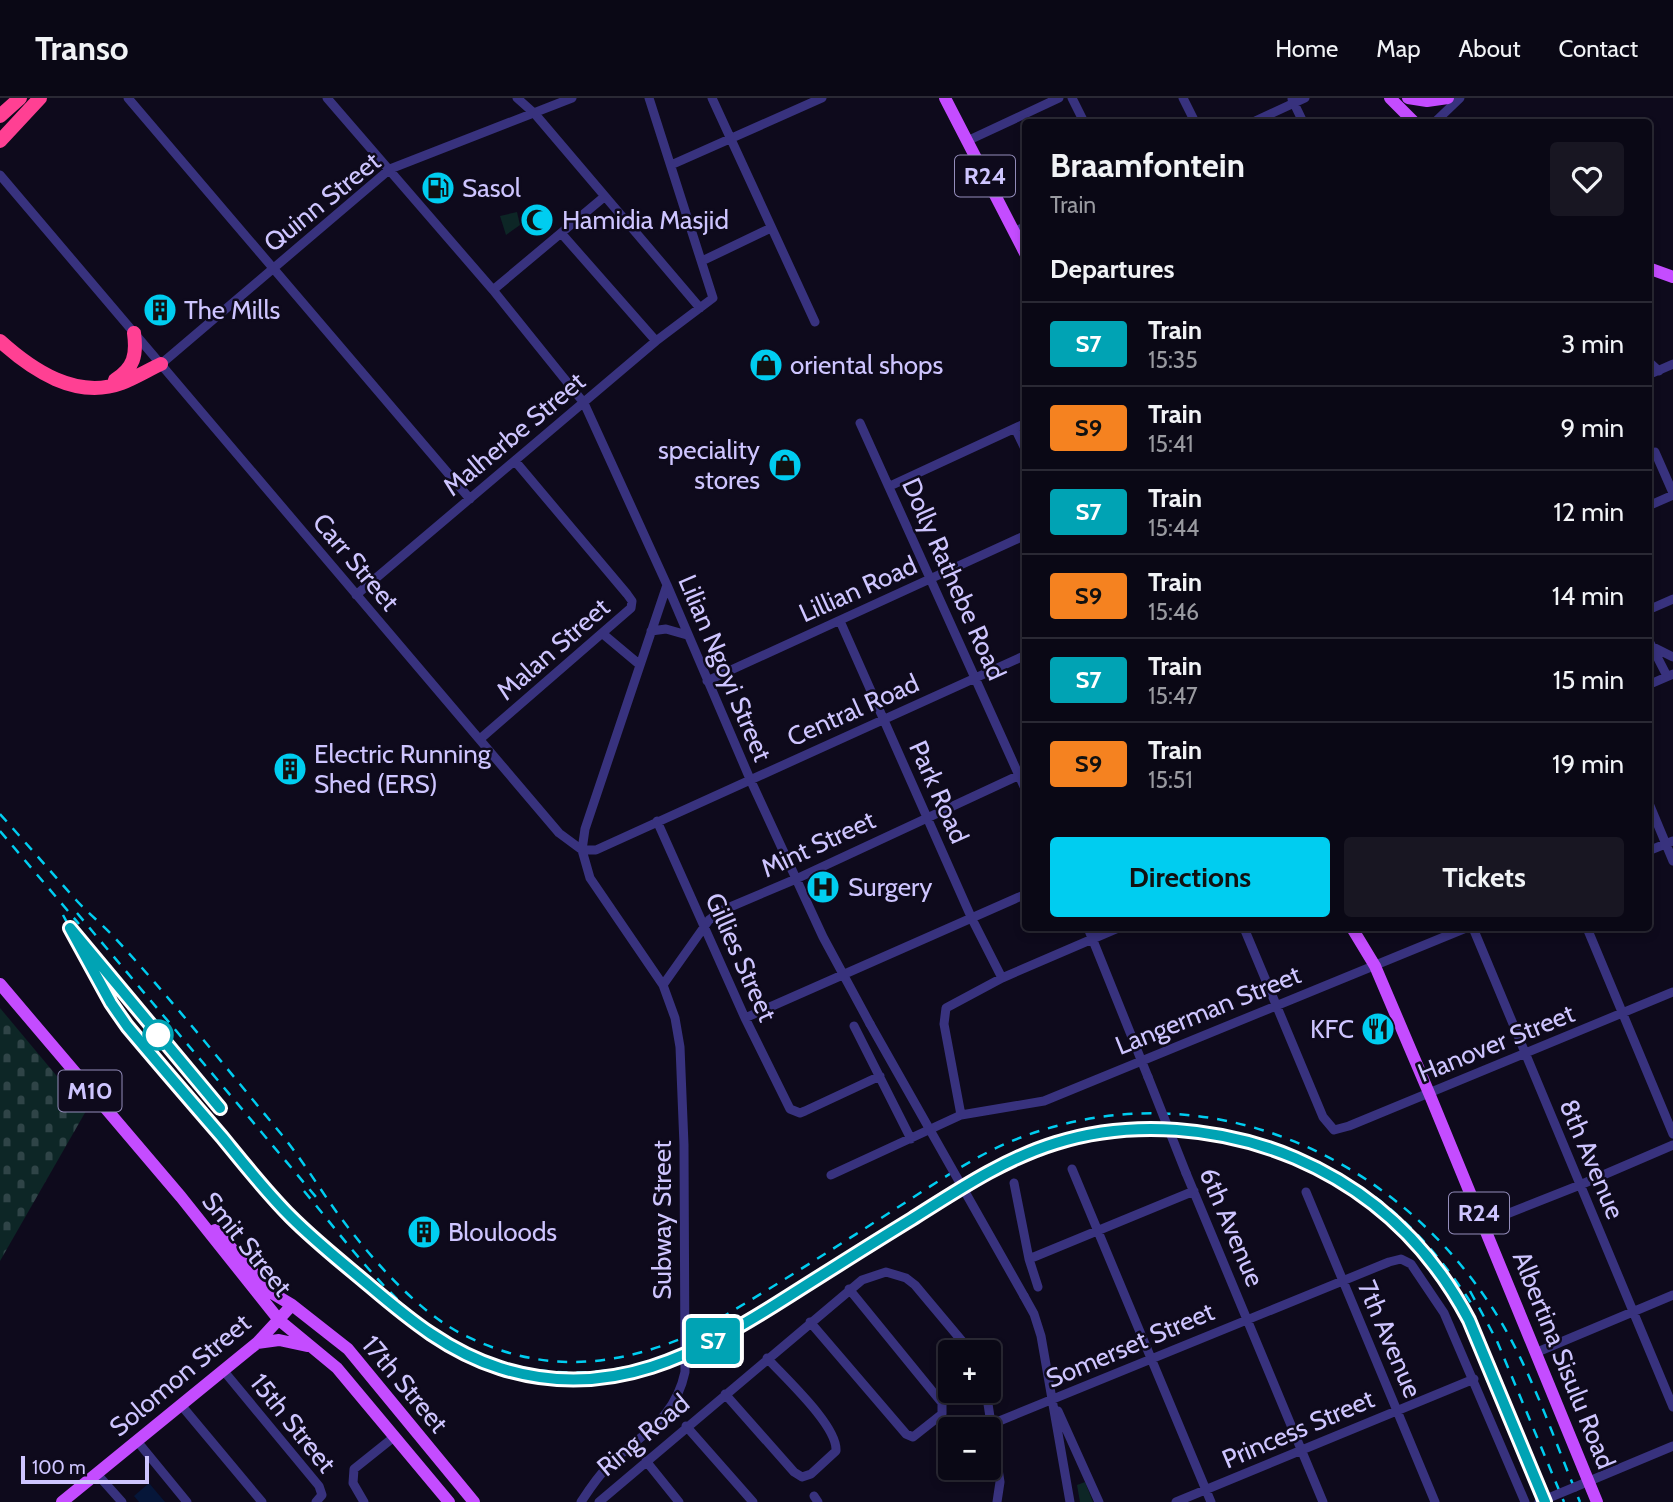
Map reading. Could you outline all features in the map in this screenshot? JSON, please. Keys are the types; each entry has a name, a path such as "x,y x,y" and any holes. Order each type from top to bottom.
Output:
{"highway":[{"path":"0,116 20,98"},
{"path":"0,139 43,98"},
{"path":"105,386 125,374 132,365 136,349 134,333"},
{"path":"0,341 35,369 57,381 80,386 122,383 161,364"}],"main road":[{"name":"R24","path":"945,98 967,141 1020,229"},
{"path":"1390,98 1411,119"},
{"path":"1408,98 1427,101 1448,98"},
{"path":"1652,269 1673,277"},
{"name":"Albertina Sisulu Road","path":"1354,931 1376,966 1597,1502"},
{"name":"Smit Street","path":"0,984 181,1197 279,1320"},
{"name":"Smit Street","path":"181,1197 272,1293 292,1305"},
{"name":"Solomon Street","path":"62,1502 257,1343 292,1305"},
{"name":"17th Street","path":"292,1305 348,1349 474,1502"},
{"name":"17th Street","path":"279,1320 337,1368 449,1502"},
{"path":"257,1343 279,1340 311,1348"}],"street":[{"path":"128,98 470,499"},
{"name":"Lilian Ngoyi Street","path":"327,98 493,290 584,403 667,585 750,779 842,974 1034,1314 1041,1336 1070,1502"},
{"path":"517,98 535,114 700,308 713,298 649,98"},
{"name":"Quinn Street","path":"161,364 390,169 572,98"},
{"path":"712,98 815,322"},
{"path":"671,165 822,98"},
{"path":"967,141 1059,98"},
{"path":"1072,98 1082,119"},
{"path":"1183,98 1194,119"},
{"path":"1259,119 1293,101 1305,98"},
{"path":"1437,119 1460,98"},
{"path":"1293,101 1302,119"},
{"name":"Carr Street","path":"0,175 356,594 483,737 559,833 582,850"},
{"path":"493,290 604,197"},
{"path":"702,261 771,228"},
{"path":"561,233 656,341"},
{"name":"Malherbe Street","path":"356,594 656,341 700,308"},
{"path":"1652,364 1659,371"},
{"path":"1652,374 1673,364"},
{"name":"Dolly Rathebe Road","path":"860,423 930,580 1022,774"},
{"path":"890,486 1022,425"},
{"path":"1015,428 1022,443"},
{"path":"1652,504 1673,494 1655,452"},
{"name":"Malan Street","path":"483,737 629,612 632,601 515,461"},
{"name":"Lillian Road","path":"707,681 1022,537"},
{"path":"663,985 598,893 590,878 582,850 585,829 667,585"},
{"path":"1652,608 1673,599"},
{"name":"Park Road","path":"840,621 972,919 1002,978"},
{"path":"651,631 666,629 687,635"},
{"path":"603,634 640,665"},
{"path":"1652,644 1673,657"},
{"path":"1652,646 1670,675 1652,683"},
{"name":"Central Road","path":"582,850 596,850 1022,657"},
{"name":"Mint Street","path":"663,985 704,927 713,916 723,910 1022,774"},
{"path":"1652,809 1669,842 1673,862"},
{"name":"Gillies Street","path":"657,821 745,1018 790,1109 795,1112 805,1111 880,1076"},
{"path":"1652,849 1669,842"},
{"path":"745,1018 1022,896"},
{"name":"6th Avenue","path":"1089,931 1323,1502"},
{"path":"961,1115 944,1012 954,1002 1002,978 1111,931"},
{"path":"1245,931 1277,1004"},
{"name":"Langerman Street","path":"831,1175 961,1115 1044,1101 1459,931"},
{"name":"8th Avenue","path":"1474,931 1673,1407"},
{"path":"1588,931 1673,1134"},
{"name":"Subway Street","path":"581,1502 605,1470 669,1412 678,1397 685,1372 684,1145 680,1047 675,1018 663,985"},
{"name":"Hanover Street","path":"1277,1004 1323,1117 1334,1130 1673,992"},
{"path":"854,1026 911,1139"},
{"path":"1484,1223 1673,1145"},
{"path":"1072,1169 1211,1502"},
{"path":"1014,1183 1029,1259 1038,1287"},
{"path":"1029,1259 1194,1191"},
{"name":"7th Avenue","path":"1306,1192 1435,1502"},
{"name":"Somerset Street","path":"1001,1421 1152,1360 1247,1318 1401,1259 1411,1264 1436,1299 1474,1379"},
{"name":"Ring Road","path":"602,1501 686,1426 849,1289 877,1273 906,1278 960,1340"},
{"path":"810,1322 908,1436 915,1437 942,1414 942,1403 849,1289"},
{"path":"1535,1353 1673,1295"},
{"path":"725,1394 798,1476 807,1476 836,1451 835,1440 830,1430 767,1359"},
{"name":"15th Street","path":"223,1370 321,1488 322,1494 316,1502"},
{"path":"1474,1379 1525,1502"},
{"name":"Princess Street","path":"1176,1502 1474,1379"},
{"path":"1053,1401 1099,1502"},
{"path":"181,1405 262,1502"},
{"path":"686,1426 754,1502"},
{"path":"364,1502 353,1483 354,1469 394,1437"},
{"path":"137,1441 187,1502"},
{"path":"1539,1502 1673,1447"},
{"path":"646,1461 679,1502"},
{"path":"97,1474 122,1502"},
{"path":"997,1502 1000,1480"}],"green space":[{"path":"517,212 520,225 506,235 500,216"},
{"path":"0,1008 86,1111 0,1261"},
{"path":"1085,1482 1093,1502 1080,1502 1077,1485"}],"water":[{"path":"149,1483 165,1502 139,1502 134,1496"}],"railway":[{"path":"0,814 179,1011 288,1143 372,1257 427,1311 466,1336 524,1357 553,1361 581,1362 637,1353 695,1333 962,1167 1007,1143 1075,1121 1143,1113 1210,1118 1275,1134 1336,1161 1393,1199 1443,1245 1487,1300 1515,1347 1580,1502"},
{"path":"0,831 79,924"},
{"path":"77,913 316,1197"},
{"path":"63,915 111,1003 127,1026 276,1202 305,1231 390,1303"},
{"path":"93,958 220,1108"},
{"path":"304,1191 387,1289 418,1318 449,1340 482,1356 516,1366 552,1372 589,1372 625,1368 661,1359 695,1345 776,1298 977,1172 1052,1139 1108,1127 1165,1124 1222,1130 1277,1145"},
{"path":"1265,1147 1325,1172 1379,1206"},
{"path":"1375,1197 1403,1220 1428,1246 1471,1303"},
{"path":"1470,1291 1497,1341 1564,1502"},
{"path":"1457,1296 1482,1348 1545,1502"}],"train":[{"name":"S7","path":"220,1108 70,928 111,1003 127,1026 276,1202 305,1231 405,1315 451,1347 503,1369 564,1379 614,1377 655,1367 695,1352 985,1174 1055,1144 1089,1135 1134,1130 1188,1131 1254,1143 1311,1164 1336,1177 1380,1207 1428,1255 1469,1320 1545,1502"}],"place":[{"name":"Sasol","path":"438,188"},
{"name":"Hamidia Masjid","path":"537,220"},
{"name":"The Mills","path":"160,310"},
{"name":"oriental shops","path":"766,365"},
{"name":"speciality stores","path":"785,465"},
{"name":"Electric Running Shed (ERS)","path":"290,769"},
{"name":"Surgery","path":"823,887"},
{"name":"KFC","path":"1378,1029"},
{"name":"Blouloods","path":"424,1232"}]}
